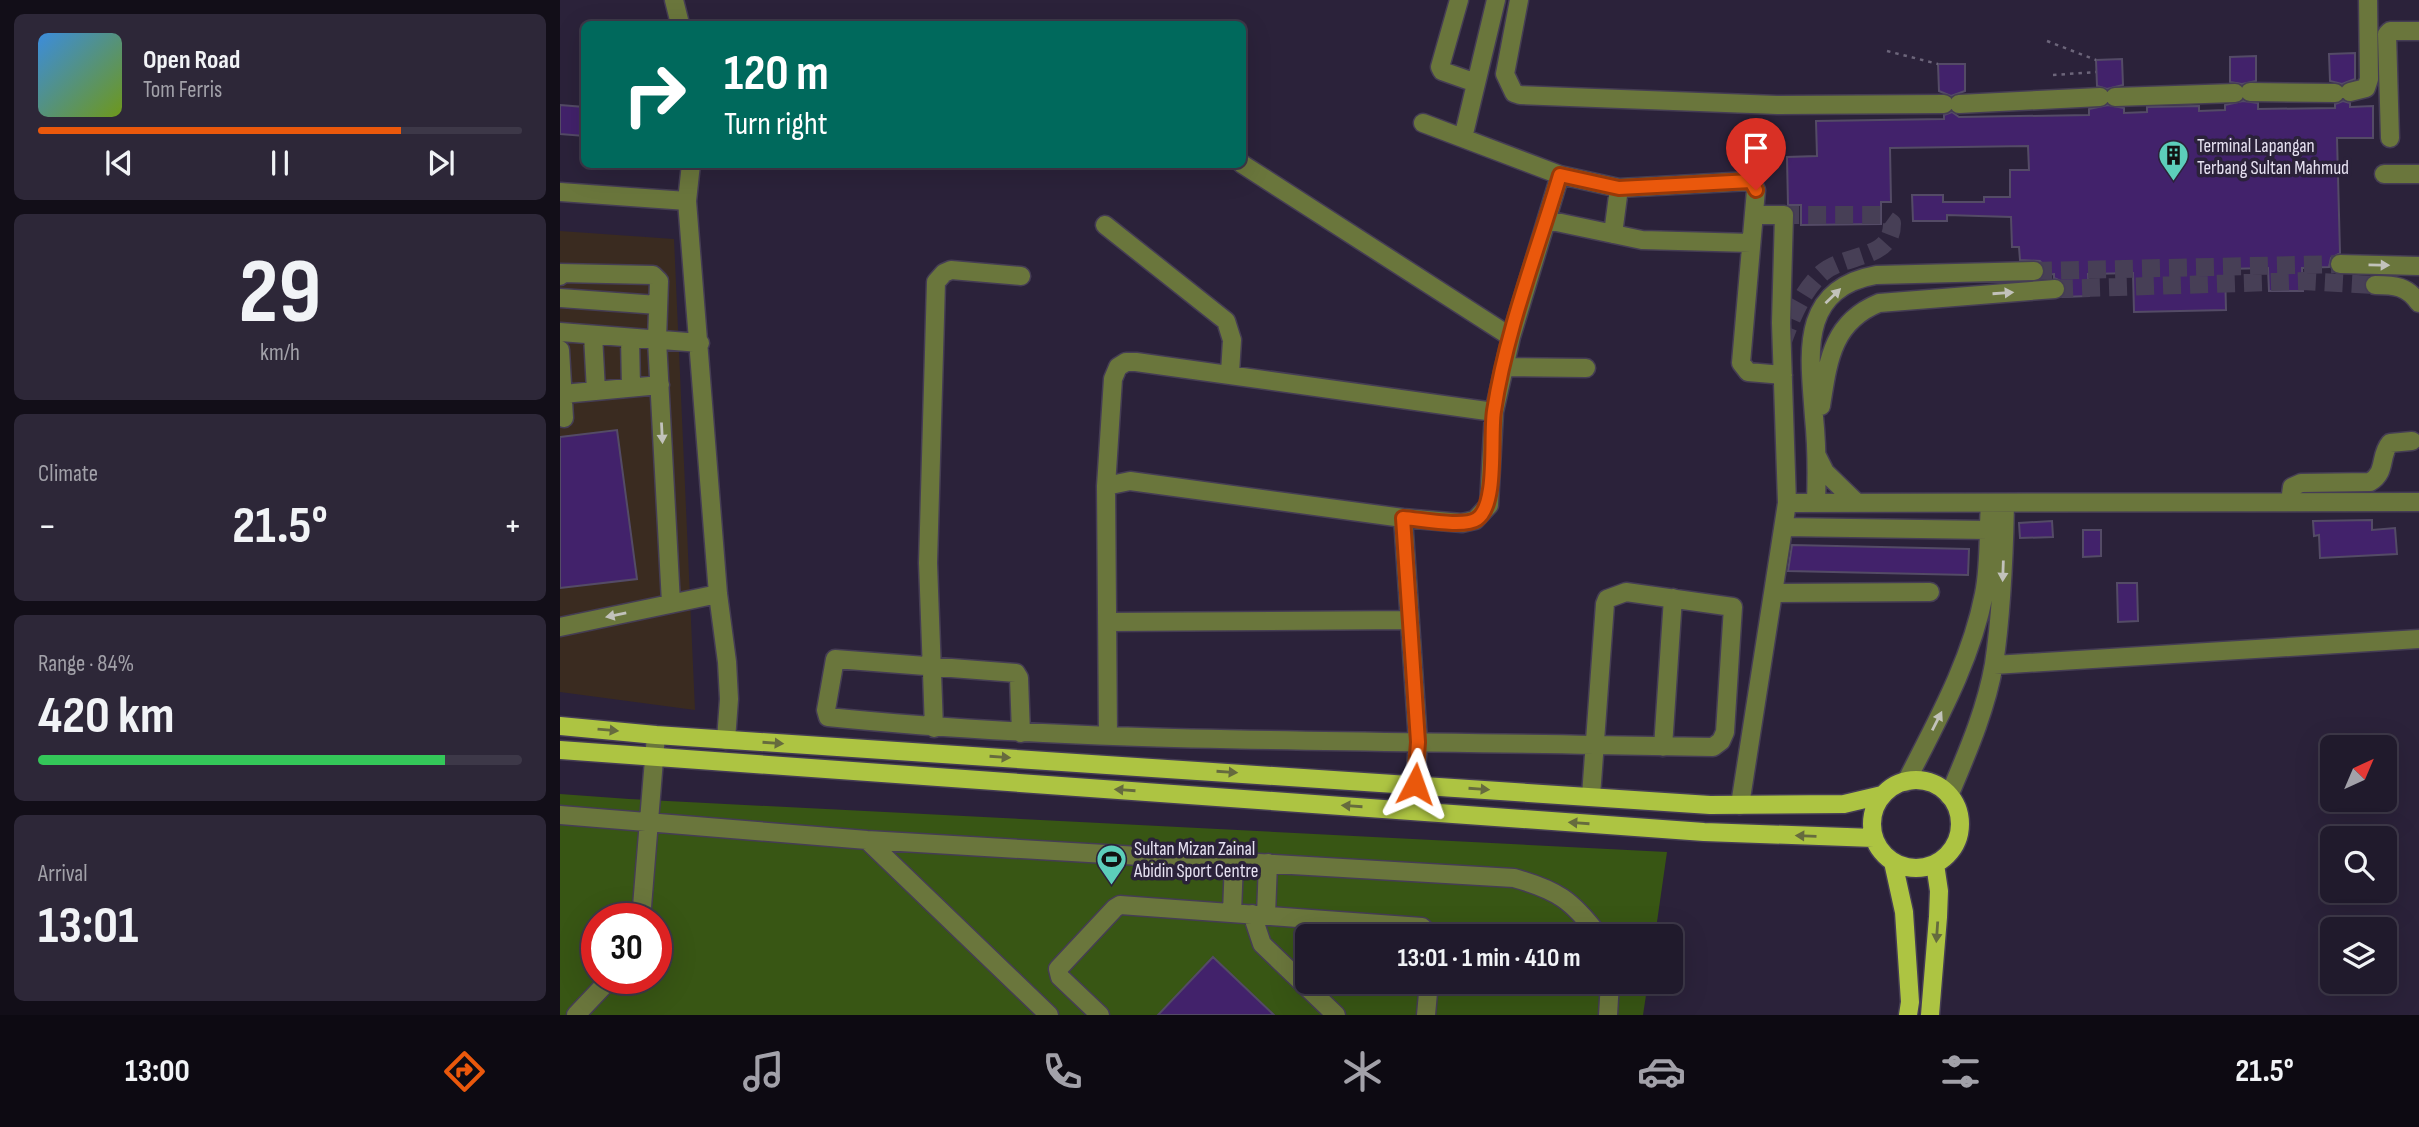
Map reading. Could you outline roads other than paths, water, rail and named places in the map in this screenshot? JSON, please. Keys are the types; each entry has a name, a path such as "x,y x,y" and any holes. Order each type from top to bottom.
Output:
{"main road":[{"path":"560,726 726,740 1740,805 1844,804 1882,795 1894,786 1906,782 1923,781 1938,786 1950,796 1957,807 1959,834 1946,857 1922,868 1907,867 1893,862 1881,852 1874,838 1872,823 1875,808 1882,795"},
{"path":"560,750 1704,832 1874,838"},
{"path":"1893,862 1904,912 1910,1002 1908,1015"},
{"path":"1930,1015 1939,891 1935,864"}],"street":[{"path":"674,0 679,21"},
{"path":"1459,0 1440,67 1442,71 1476,83"},
{"path":"1463,138 1496,0"},
{"path":"1519,0 1505,74 1514,93 1521,95 1777,105 1951,104 2242,93 2342,93 2362,90 2368,85 2389,86"},
{"path":"2368,0 2368,85"},
{"path":"2390,138 2388,32 2419,31"},
{"path":"1423,123 1560,175 1619,188 1751,181 1756,190 1741,363 1748,372 1783,375"},
{"path":"1246,167 1511,337"},
{"path":"691,168 687,201 718,594 729,699 726,740"},
{"path":"2384,174 2419,174"},
{"path":"1106,486 1130,481 1403,518 1462,523 1475,520 1489,505 1494,412 1511,337 1560,175"},
{"path":"1613,234 1619,188"},
{"path":"560,192 687,201"},
{"path":"1740,805 1787,503 1782,344 1785,323 1784,215 1754,215"},
{"path":"1546,220 1642,240 1751,243"},
{"path":"1105,225 1226,321 1232,340 1230,373"},
{"path":"2340,264 2419,266"},
{"path":"934,728 928,563 936,282 951,270 1021,276"},
{"path":"1816,503 1817,457 1810,358 1811,334 1819,312 1833,294 1853,281 1876,275 2034,271"},
{"path":"560,276 560,273 653,275 659,281 657,340 671,603"},
{"path":"2375,285 2399,286 2412,293 2419,303"},
{"path":"1816,437 1826,370 1845,325 1863,309 1878,303 2055,289"},
{"path":"560,298 659,305"},
{"path":"560,332 700,343"},
{"path":"593,335 596,391"},
{"path":"630,338 631,387"},
{"path":"560,350 564,418"},
{"path":"1108,736 1106,486 1113,379 1118,367 1126,362 1136,362 1230,373 1494,412"},
{"path":"1504,367 1586,368"},
{"path":"562,394 660,385"},
{"path":"2290,502 2290,492 2296,484 2370,482 2378,477 2382,470 2385,449 2390,443 2412,441"},
{"path":"1817,457 1825,472 1857,503"},
{"path":"1787,503 2419,502"},
{"path":"1906,782 1952,691 1971,642 1985,592 1988,530 1998,503"},
{"path":"1950,796 1979,723 1994,666 2002,590 1998,503"},
{"path":"1403,518 1418,742 1415,784"},
{"path":"1784,527 1988,530"},
{"path":"1021,733 1019,678 1016,673 835,659 826,710 828,717 934,728 1021,733 1108,736 1594,745 1663,747 1713,747 1721,741 1725,732 1733,607 1626,592 1611,596 1605,604 1594,745 1591,796"},
{"path":"1773,593 1930,592"},
{"path":"560,627 718,594"},
{"path":"1663,747 1673,598"},
{"path":"1107,622 1410,620"},
{"path":"1994,666 2419,639"},
{"path":"1725,732 1751,732"},
{"path":"642,903 656,735"},
{"path":"560,815 651,812 867,840 1514,878 1548,888 1577,908 1590,924"},
{"path":"867,840 1049,1015"},
{"path":"1232,913 1234,861"},
{"path":"1268,863 1259,915 1262,944 1336,1015"},
{"path":"1100,1015 1060,977 1058,969 1115,908 1128,905 1381,924"},
{"path":"576,1015 596,994"},
{"path":"1426,1015 1428,994"},
{"path":"1608,1015 1609,994"}],"tunnel":[{"path":"1782,344 1798,306 1815,280 1832,267 1885,244 1892,223 1881,215 1784,215"},
{"path":"2034,271 2340,264"},
{"path":"2055,289 2303,281 2375,285"}],"place":[{"name":"Terminal Lapangan Terbang Sultan Mahmud","path":"2174,183"},
{"name":"Sultan Mizan Zainal Abidin Sport Centre","path":"1111,886"}]}
